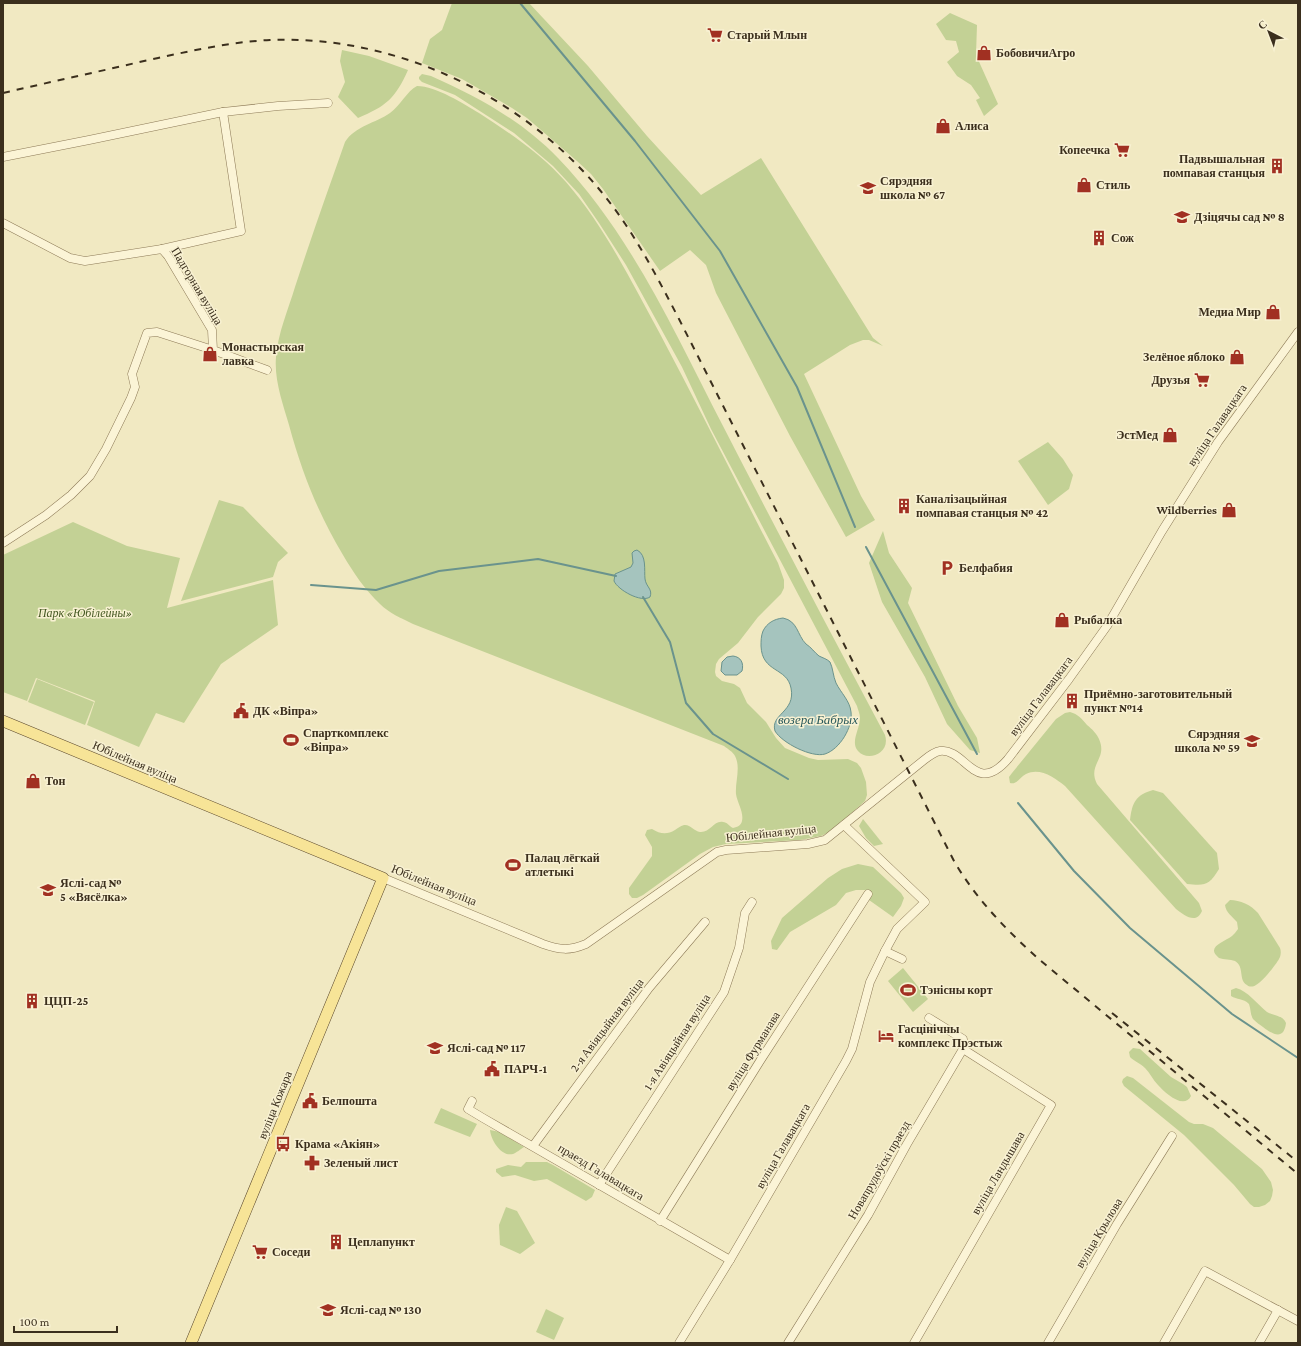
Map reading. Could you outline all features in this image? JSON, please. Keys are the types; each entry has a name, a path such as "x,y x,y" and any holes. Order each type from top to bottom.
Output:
{"main road":[{"name":"Юбілейная вуліца","path":"3,720 383,878"},
{"name":"вуліца Кожара","path":"191,1343 383,878"}],"street":[{"path":"3,157 223,112 278,106 328,103"},
{"path":"162,249 242,231 223,112"},
{"name":"Падгорная вуліца","path":"3,223 70,258 85,261 162,249 168,256 212,330 213,350"},
{"path":"3,542 46,515 71,495 90,476 131,398 135,387 132,374 147,333 157,332 213,350 267,370"},
{"name":"вуліца Галавацкага","path":"679,1343 730,1260 852,1050 870,982 885,951 897,930 925,902 844,825 919,763 937,752 948,752 971,768 982,773 993,773 1001,767 1069,679 1107,626 1162,531 1218,442 1298,332"},
{"name":"Юбілейная вуліца","path":"383,878 543,944 555,948 569,949 586,944 717,852 815,843 825,840 844,825"},
{"name":"вуліца Фурманава","path":"660,1221 760,1060 868,894"},
{"name":"1-я Авіяцыйная вуліца","path":"599,1185 724,992 738,948 745,913 752,902"},
{"name":"2-я Авіяцыйная вуліца","path":"533,1146 649,988 705,922"},
{"path":"885,951 902,959"},
{"path":"929,1018 963,1039 962,1049"},
{"name":"Новапрудоўскі праезд","path":"788,1343 868,1215 962,1049"},
{"name":"вуліца Ландышава","path":"914,1343 1051,1105 962,1049"},
{"name":"праезд Галавацкага","path":"472,1101 468,1109 730,1260"},
{"name":"вуліца Крылова","path":"1048,1343 1117,1224 1172,1136"},
{"path":"1164,1343 1205,1271 1298,1321"},
{"path":"1258,1343 1278,1310"}],"green space":[{"path":"452,3 529,3 588,66 647,136 701,195 761,158 873,338 883,346 869,340 863,340 850,345 804,374 861,496 875,520 846,537 790,436 716,293 706,265 690,250 660,271 603,189 591,174 577,161 527,118 512,108 462,79 422,63 430,39 442,30"},
{"path":"950,13 977,25 976,55 998,104 984,116 976,100 980,98 971,85 957,76 947,62 959,52 956,41 946,40 936,24"},
{"path":"342,50 369,56 408,70 399,88 389,100 376,110 358,118 338,97 345,82 340,61"},
{"path":"422,74 431,76 482,101 529,132 558,158 608,219 630,252 669,320 783,542 885,735 885,747 877,754 867,756 858,751 855,744 860,722 857,706 711,429 682,367 626,265 599,223 579,194 553,166 514,133 455,95 422,82 419,77"},
{"path":"417,86 441,92 466,105 514,136 536,153 566,182 580,199 593,217 628,274 778,563 784,580 784,588 781,594 758,617 738,643 719,659 716,664 716,676 722,681 734,684 740,688 747,703 766,722 776,738 785,748 818,760 848,759 857,763 861,768 866,782 867,795 865,801 829,832 821,836 800,840 726,844 713,847 700,854 643,895 637,898 632,898 629,894 629,888 652,856 652,847 645,835 647,830 652,829 661,833 666,833 672,832 681,826 686,825 703,832 720,822 724,822 733,828 741,824 742,814 736,794 738,765 733,753 724,746 413,624 395,615 380,604 364,587 334,539 318,508 294,443 276,374 277,348 286,313 345,142 360,128 390,113 413,88"},
{"path":"1048,442 1063,459 1073,475 1069,489 1048,505 1018,461"},
{"path":"219,500 243,507 288,553 278,562 273,577 181,601"},
{"name":"Парк «Юбілейны»","path":"73,522 127,546 180,558 167,608 273,580 278,625 221,664 184,723 156,713 139,747 87,725 95,701 36,678 27,701 3,692 3,555"},
{"path":"883,531 889,553 912,588 908,603 958,706 977,738 980,753 970,750 947,724 925,677 882,602 869,563"},
{"path":"37,679 94,702 85,725 28,702"},
{"path":"1070,712 1080,717 1099,739 1101,752 1094,771 1097,784 1199,903 1202,911 1197,917 1190,918 1176,909 1061,783 1047,774 1031,772 1024,775 1017,782 1010,783 1009,777 1056,719 1065,713"},
{"path":"1153,790 1163,793 1217,853 1219,869 1206,883 1199,885 1187,884 1130,820 1132,808 1136,800 1143,794"},
{"path":"863,819 883,844 874,846 866,838 859,826"},
{"path":"858,864 873,867 901,893 904,898 901,906 893,917 869,900 871,895 866,890 856,890 846,893 836,905 790,932 777,950 772,949 771,941 782,918 828,878 842,869"},
{"path":"1230,900 1245,904 1258,913 1281,952 1276,964 1259,983 1254,986 1249,986 1244,983 1240,967 1235,961 1219,958 1214,951 1217,945 1232,936 1238,929 1237,922 1228,912 1225,905"},
{"name":"Тэнісны корт","path":"903,968 928,999 913,1012 888,981"},
{"path":"1236,988 1248,995 1267,1012 1283,1018 1286,1023 1283,1032 1280,1034 1274,1034 1266,1030 1254,1020 1251,1015 1249,1004 1231,996 1231,990"},
{"path":"1133,1048 1140,1049 1171,1077 1187,1087 1191,1096 1188,1100 1179,1101 1174,1099 1161,1088 1145,1068 1130,1057 1129,1052"},
{"path":"1127,1076 1133,1078 1189,1122 1194,1124 1203,1124 1213,1128 1262,1169 1271,1182 1273,1190 1270,1201 1259,1207 1254,1207 1250,1204 1234,1185 1184,1135 1124,1086 1122,1082"},
{"path":"441,1108 477,1124 470,1137 434,1123"},
{"path":"490,1130 500,1132 524,1147 513,1154 504,1153 497,1147"},
{"path":"526,1162 547,1162 553,1165 595,1190 592,1197 586,1201 547,1179 534,1181 515,1175 502,1177 496,1172 496,1169 508,1165 521,1167"},
{"path":"506,1207 517,1211 535,1243 520,1254 500,1245 499,1225"},
{"path":"546,1309 564,1318 554,1340 536,1332"}],"water":[{"path":"637,550 644,559 645,579 651,592 650,597 646,598 630,595 616,585 614,581 615,574 631,567 633,563 632,553"},
{"name":"возера Бабрых","path":"783,618 792,622 806,644 819,656 830,662 836,683 850,708 851,718 848,731 836,747 825,754 819,755 805,752 790,745 775,731 774,725 776,720 787,708 790,702 792,696 791,688 789,681 785,676 770,666 762,655 761,640 763,631 769,624 774,620"},
{"path":"733,656 741,661 743,665 742,671 737,675 725,675 721,671 722,662 727,657"}],"waterway":[{"path":"520,3 635,141 720,251 797,387 855,527"},
{"path":"866,547 977,754"},
{"path":"311,585 376,590 439,571 538,559 616,576"},
{"path":"643,597 670,642 686,703 713,734 788,779"},
{"path":"1018,803 1074,871 1130,928 1232,1014 1298,1058"}],"railway":[{"path":"3,93 144,61 223,45 270,40 317,41 363,48 408,60 451,77 493,99 531,125 567,155 599,189 622,219 661,285 954,861 972,889 1005,927 1041,961 1298,1174"},
{"path":"1112,1013 1298,1162"}],"place":[{"name":"Старый Млын","path":"715,35"},
{"name":"БобовичиАгро","path":"984,53"},
{"name":"Алиса","path":"943,126"},
{"name":"Копеечка","path":"1122,150"},
{"name":"Падвышальная помпавая станцыя","path":"1277,166"},
{"name":"Стиль","path":"1084,185"},
{"name":"Сярэдняя школа № 67","path":"868,188"},
{"name":"Дзіцячы сад № 8","path":"1182,217"},
{"name":"Сож","path":"1099,238"},
{"name":"Медиа Мир","path":"1273,312"},
{"name":"Монастырская лавка","path":"210,354"},
{"name":"Зелёное яблоко","path":"1237,357"},
{"name":"Друзья","path":"1202,380"},
{"name":"ЭстМед","path":"1170,435"},
{"name":"Каналізацыйная помпавая станцыя № 42","path":"904,506"},
{"name":"Wildberries","path":"1229,510"},
{"name":"Белфабия","path":"947,568"},
{"name":"Рыбалка","path":"1062,620"},
{"name":"Приёмно-заготовительный пункт №14","path":"1072,701"},
{"name":"ДК «Віпра»","path":"241,711"},
{"name":"Спарткомплекс «Віпра»","path":"291,740"},
{"name":"Сярэдняя школа № 59","path":"1252,741"},
{"name":"Тон","path":"33,781"},
{"name":"Палац лёгкай атлетыкі","path":"513,865"},
{"name":"Яслі-сад № 5 «Вясёлка»","path":"48,890"},
{"name":"Тэнісны корт","path":"908,990"},
{"name":"ЦЦП-25","path":"32,1001"},
{"name":"Гасцінічны комплекс Прэстыж","path":"886,1036"},
{"name":"Яслі-сад № 117","path":"435,1048"},
{"name":"ПАРЧ-1","path":"492,1069"},
{"name":"Белпошта","path":"310,1101"},
{"name":"Крама «Акіян»","path":"283,1144"},
{"name":"Зеленый лист","path":"312,1163"},
{"name":"Цеплапункт","path":"336,1242"},
{"name":"Соседи","path":"260,1252"},
{"name":"Яслі-сад № 130","path":"328,1310"}]}
